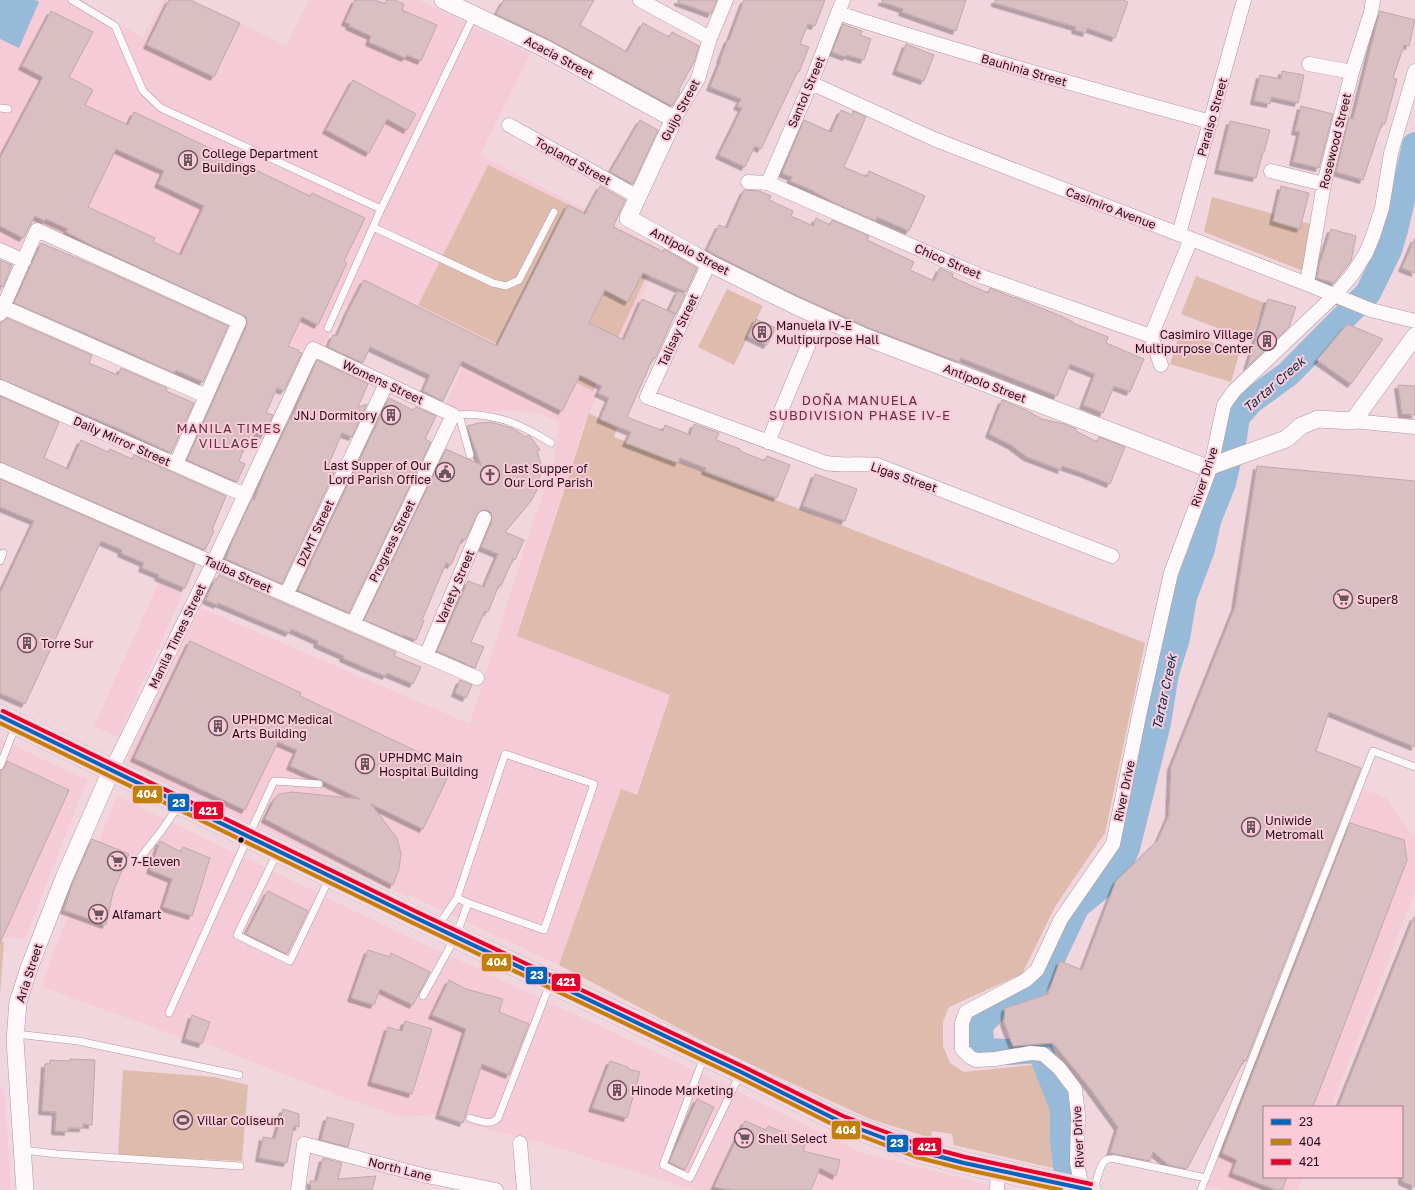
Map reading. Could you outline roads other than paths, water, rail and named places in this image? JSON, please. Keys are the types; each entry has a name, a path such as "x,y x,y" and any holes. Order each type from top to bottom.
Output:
{"highway":[{"path":"8,720 446,932 741,1072 841,1122 890,1142 998,1180 1044,1180 1085,1189"}],"street":[{"name":"Acacia Street","path":"443,0 546,49 674,119"},
{"path":"640,0 710,38"},
{"name":"Guijo Street","path":"628,218 674,119 698,78 710,38 726,0"},
{"name":"Paraiso Street","path":"1151,336 1185,236 1211,122 1244,0"},
{"name":"Rosewood Street","path":"1307,284 1324,184 1352,72 1371,12 1373,0"},
{"name":"Bauhinia Street","path":"841,6 887,29 1211,122"},
{"name":"Santol Street","path":"768,183 811,83 841,6"},
{"path":"1309,64 1352,72"},
{"name":"River Drive","path":"1085,1189 1077,1163 1078,1115 1075,1090 1059,1068 1043,1054 1031,1053 995,1059 976,1060 970,1058 962,1049 962,1023 966,1012 1026,980 1037,970 1061,919 1113,844 1171,573 1216,464 1224,405 1234,391 1341,298 1352,275 1366,253 1382,208 1391,153 1415,71"},
{"name":"Casimiro Avenue","path":"811,83 934,139 1371,310 1415,321"},
{"name":"Topland Street","path":"509,125 638,197"},
{"path":"1271,171 1324,184"},
{"name":"Chico Street","path":"748,182 768,183 983,277 1151,336"},
{"name":"Antipolo Street","path":"628,218 709,263 820,317 865,336 1202,466 1216,464"},
{"path":"176,464 239,322 37,230 2,310 206,396"},
{"path":"0,250 24,261"},
{"name":"Talisay Street","path":"647,397 709,263"},
{"path":"768,442 820,317"},
{"path":"1151,336 1162,365"},
{"path":"1353,421 1415,336"},
{"name":"Womens Street","path":"313,349 456,415"},
{"name":"Manila Times Street","path":"111,771 213,563 313,349"},
{"name":"DZMT Street","path":"286,595 386,384"},
{"name":"Daily Mirror Street","path":"0,387 245,495"},
{"name":"Ligas Street","path":"647,397 826,463 836,465 877,465 1112,556"},
{"name":"Progress Street","path":"353,624 456,415"},
{"path":"1216,464 1286,439 1301,426 1318,419 1415,427"},
{"name":"Taliba Street","path":"0,470 476,678"},
{"name":"Variety Street","path":"426,656 484,518"},
{"name":"Aria Street","path":"25,1190 15,1034 18,1002 29,968 64,878 111,771"},
{"path":"520,1143 524,1190"},
{"name":"North Lane","path":"298,1190 304,1144 422,1175 496,1190"}],"lane":[{"path":"72,0 114,26 143,91 161,108 382,209"},
{"path":"328,328 373,227 474,15"},
{"path":"0,108 8,109"},
{"path":"373,227 494,283 506,286 519,280 554,212"},
{"path":"470,455 456,415 483,416 507,420 530,430 551,443"},
{"path":"0,561 3,553"},
{"path":"0,766 8,720"},
{"path":"1201,1190 1373,751 1415,766"},
{"path":"422,996 446,932 457,898 505,754 594,784 544,930 468,904 457,898"},
{"path":"169,1013 274,781 319,784"},
{"path":"140,858 162,830 180,803"},
{"path":"278,851 237,935 283,958 290,961 331,876"},
{"path":"446,932 468,904"},
{"path":"470,1118 488,1123 496,1121 498,1118 551,981"},
{"path":"15,1034 78,1041 238,1075"},
{"path":"704,1055 663,1165 690,1178 741,1072"},
{"path":"22,1150 57,1154 240,1166"},
{"path":"1085,1189 1104,1161 1108,1159 1116,1159 1206,1178"}],"water":[{"path":"0,0 35,0 39,2 19,48 0,39"}],"waterway":[{"name":"Tartar Creek","path":"1069,1190 1063,1140 1063,1108 1040,1050 1009,1052 987,1051 981,1042 980,1026 1002,1001 1033,988 1048,967 1077,906 1115,875 1127,848 1158,723 1166,673 1177,638 1184,597 1202,549 1208,521 1223,483 1234,437 1237,417 1251,401 1288,374 1368,293 1389,250 1415,145"}],"place":[{"name":"College Department Buildings","path":"188,160"},
{"name":"Manuela IV-E Multipurpose Hall","path":"762,332"},
{"name":"Casimiro Village Multipurpose Center","path":"1267,341"},
{"name":"JNJ Dormitory","path":"391,415"},
{"name":"Last Supper of Our Lord Parish Office","path":"445,472"},
{"name":"Last Supper of Our Lord Parish","path":"490,475"},
{"name":"Super8","path":"1343,599"},
{"name":"Torre Sur","path":"27,643"},
{"name":"UPHDMC Medical Arts Building","path":"218,726"},
{"name":"UPHDMC Main Hospital Building","path":"365,764"},
{"name":"Uniwide Metromall","path":"1251,827"},
{"name":"7-Eleven","path":"117,861"},
{"name":"Alfamart","path":"98,914"},
{"name":"Hinode Marketing","path":"617,1090"},
{"name":"Villar Coliseum","path":"183,1120"},
{"name":"Shell Select","path":"744,1138"}],"district":[{"name":"DOÑA MANUELA SUBDIVISION PHASE IV-E","path":"860,408"},
{"name":"MANILA TIMES VILLAGE","path":"229,436"}]}
